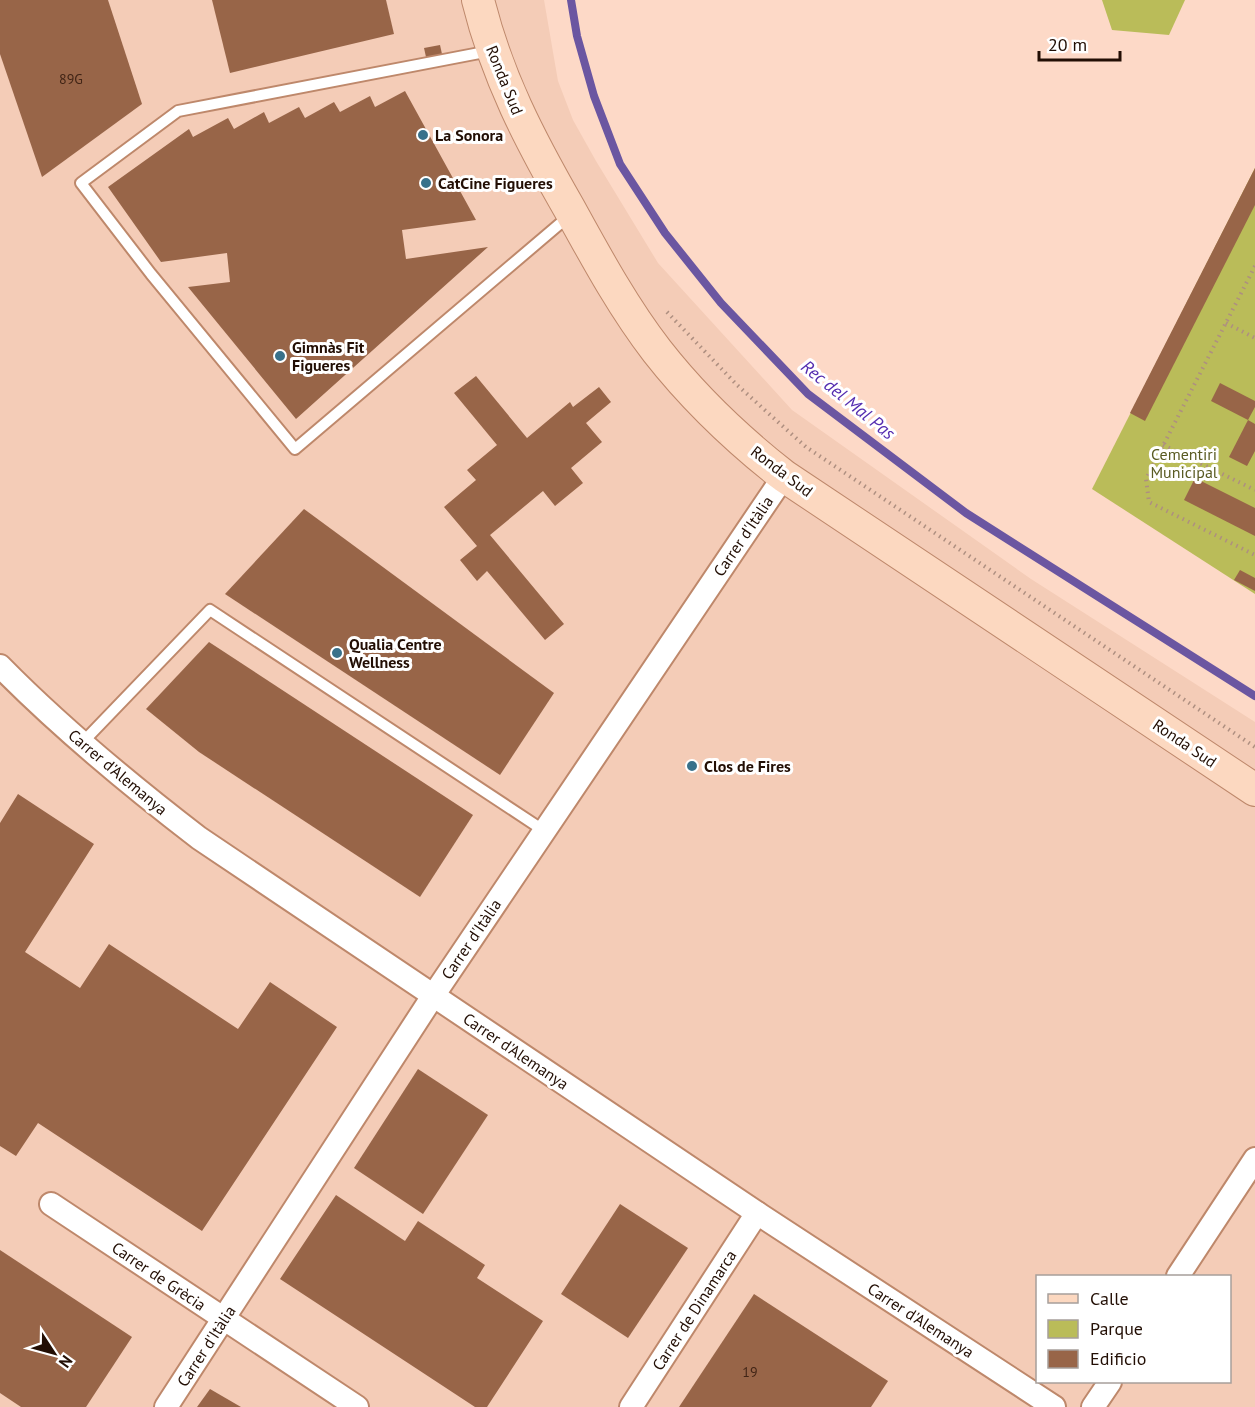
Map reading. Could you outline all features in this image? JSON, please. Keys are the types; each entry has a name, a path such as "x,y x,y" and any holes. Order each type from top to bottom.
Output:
{"main road":[{"name":"Ronda Sud","path":"478,0 492,51 532,145 609,279 658,351 682,380 737,435 784,476 1255,790"}],"street":[{"name":"Carrer d'Itàlia","path":"166,1407 543,830 784,476"},
{"name":"Carrer d'Alemanya","path":"0,666 135,789 199,838 757,1213 1054,1407"},
{"path":"1179,1275 1255,1159"},
{"name":"Carrer de Grècia","path":"51,1204 357,1407"},
{"name":"Carrer de Dinamarca","path":"631,1407 757,1213"},
{"path":"1093,1407 1109,1383"}],"lane":[{"path":"492,51 178,111 81,183 151,274 295,449 572,214"},
{"path":"82,743 210,610 543,830"}],"path":[{"path":"1255,266 1254,272 1146,479 1149,502 1255,555"},
{"path":"662,305 737,385 806,447 1255,747"},
{"path":"1226,323 1255,338"},
{"path":"1163,444 1255,490"}],"shaded area":[{"path":"0,0 544,0 558,81 573,120 596,161 658,263 792,410 1031,579 1255,722 1255,1407 0,1407"}],"green space":[{"path":"1102,0 1185,0 1169,35 1112,30"},
{"name":"Cementiri Municipal","path":"1255,168 1255,594 1092,489"}],"building":[{"path":"0,0 108,0 142,104 42,177 0,54"},
{"path":"212,0 386,0 394,34 230,73"},
{"path":"440,45 442,54 426,57 424,48"},
{"path":"405,91 476,220 402,230 406,259 488,247 296,419 188,287 230,282 227,253 161,262 108,187 189,129 193,137 228,118 234,129 264,112 269,123 299,107 305,118 334,102 340,112 370,96 375,107"},
{"path":"1255,168 1255,205 1145,421 1130,413"},
{"path":"476,376 527,438 570,402 573,407 599,387 611,402 586,423 602,442 571,468 583,483 555,506 543,491 490,535 564,624 545,640 487,571 477,581 460,560 477,546 444,507 476,480 467,470 497,445 454,393"},
{"path":"1220,383 1255,401 1255,407 1248,420 1211,401"},
{"path":"1248,420 1255,424 1255,451 1247,466 1229,457"},
{"path":"1195,478 1255,508 1255,536 1184,500"},
{"path":"304,509 554,693 500,775 225,594"},
{"path":"1240,570 1255,578 1255,591 1234,580"},
{"path":"209,642 473,815 420,897 199,752 146,709"},
{"path":"18,794 94,844 25,952 80,988 109,944 238,1029 270,982 337,1027 202,1231 38,1123 16,1156 0,1146 0,823"},
{"path":"418,1069 488,1115 423,1214 354,1168"},
{"path":"336,1195 405,1241 418,1221 485,1265 477,1278 543,1321 487,1407 475,1407 280,1279"},
{"path":"620,1204 688,1248 628,1338 561,1294"},
{"path":"0,1250 132,1337 86,1407 21,1407 0,1393"},
{"path":"754,1294 888,1381 871,1407 679,1407"},
{"path":"210,1389 241,1407 197,1407"}],"waterway":[{"name":"Rec del Mal Pas","path":"571,0 577,36 594,96 620,164 665,233 721,303 808,394 966,513 1255,696"}],"place":[{"name":"La Sonora","path":"423,135"},
{"name":"CatCine Figueres","path":"426,183"},
{"name":"Gimnàs Fit Figueres","path":"280,356"},
{"name":"Qualia Centre Wellness","path":"337,653"},
{"name":"Clos de Fires","path":"692,766"}]}
